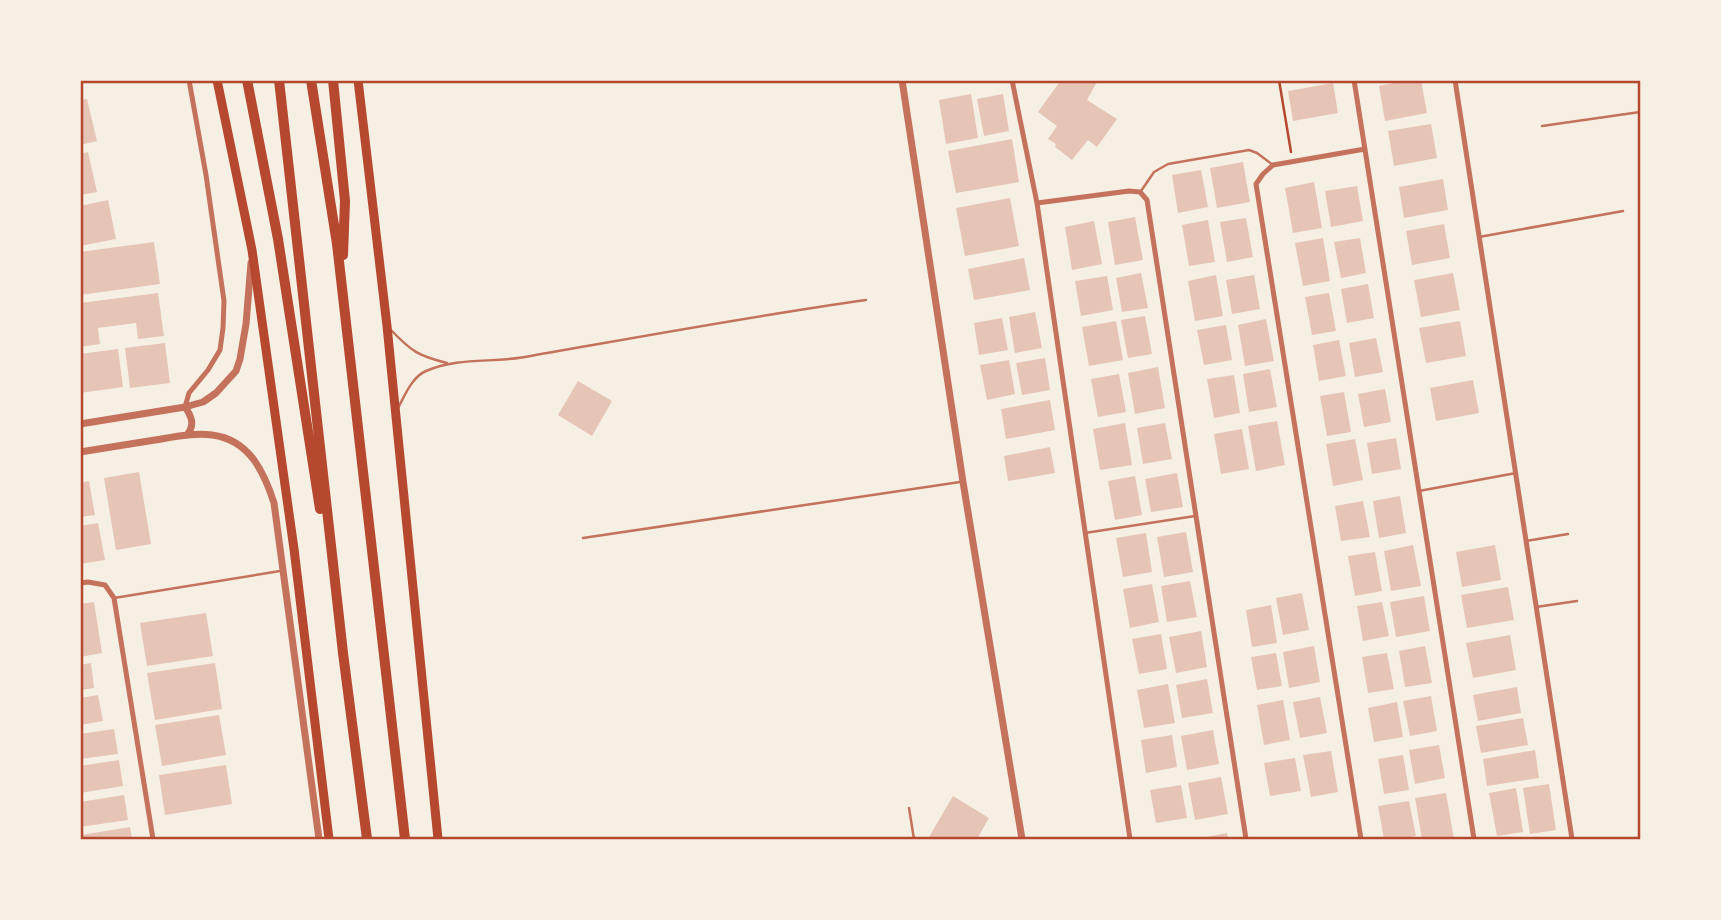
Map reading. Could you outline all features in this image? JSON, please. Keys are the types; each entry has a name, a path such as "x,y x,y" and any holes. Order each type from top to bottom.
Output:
{"highway":[{"path":"247,80 278,239 343,653"},
{"path":"279,80 343,653 367,839"},
{"path":"311,80 335,232 405,839"},
{"path":"333,80 345,201 341,282"}],"main road":[{"path":"217,80 252,250 294,549 329,839"},
{"path":"358,80 387,326 438,839"}],"street":[{"path":"187,435 192,423 185,407 189,393 220,350 224,301 189,80"},
{"path":"902,80 963,482 1022,839"},
{"path":"1012,80 1037,203 1130,839"},
{"path":"1354,80 1474,839"},
{"path":"1455,80 1572,839"},
{"path":"1361,839 1256,184 1273,165 1365,149"},
{"path":"1037,203 1129,191 1140,192 1147,200 1246,839"},
{"path":"80,424 185,407 210,398 223,387 236,371 245,332 252,250"},
{"path":"80,452 187,435 221,436 243,447 261,470 274,503 319,839"},
{"path":"80,583 104,585 114,598 153,839"}],"lane":[{"path":"1542,126 1640,112"},
{"path":"1140,192 1154,172 1168,164 1249,150 1273,165"},
{"path":"1479,237 1623,211"},
{"path":"395,414 408,388 422,372 447,363 520,358 866,300"},
{"path":"387,326 423,357 447,363"},
{"path":"1419,491 1516,473"},
{"path":"583,538 963,482"},
{"path":"1085,533 1195,516"},
{"path":"1526,541 1568,534"},
{"path":"114,598 282,571"},
{"path":"1536,607 1577,601"},
{"path":"909,808 914,839"}],"path":[{"path":"1279,80 1292,162"}],"building":[{"path":"1061,80 1098,80 1087,100 1117,119 1097,147 1088,140 1072,160 1048,139 1057,126 1038,112"},
{"path":"1421,80 1427,113 1385,121 1379,86"},
{"path":"1333,83 1338,113 1293,121 1288,91"},
{"path":"971,94 978,138 946,144 939,100"},
{"path":"1003,94 1009,131 984,136 977,99"},
{"path":"87,99 97,141 80,145 80,100"},
{"path":"1431,124 1437,158 1394,166 1388,131"},
{"path":"1012,139 1019,182 956,193 948,151"},
{"path":"88,152 97,192 80,195 80,154"},
{"path":"1243,162 1250,202 1217,208 1210,168"},
{"path":"1201,170 1208,207 1178,213 1172,175"},
{"path":"1443,179 1448,210 1404,218 1399,187"},
{"path":"1314,182 1322,228 1293,233 1285,188"},
{"path":"1357,186 1363,221 1331,227 1325,191"},
{"path":"1010,198 1019,246 965,256 956,208"},
{"path":"108,200 116,239 80,246 80,206"},
{"path":"1135,217 1143,260 1115,265 1108,222"},
{"path":"1246,218 1253,257 1227,262 1220,222"},
{"path":"1208,220 1215,262 1189,266 1182,225"},
{"path":"1094,221 1102,264 1072,270 1065,227"},
{"path":"1444,224 1450,258 1412,265 1406,231"},
{"path":"1323,238 1330,281 1303,286 1295,243"},
{"path":"1360,238 1366,273 1341,278 1334,242"},
{"path":"154,242 160,284 80,295 80,252"},
{"path":"1024,258 1030,290 974,300 968,269"},
{"path":"1141,273 1148,308 1122,312 1116,278"},
{"path":"1453,273 1460,310 1421,317 1414,280"},
{"path":"1216,275 1223,316 1195,321 1188,281"},
{"path":"1254,275 1260,309 1232,314 1226,280"},
{"path":"1107,276 1113,310 1081,316 1075,281"},
{"path":"1368,284 1374,318 1347,323 1341,289"},
{"path":"158,293 164,336 138,339 136,323 98,328 100,344 80,347 80,303"},
{"path":"1329,293 1336,331 1312,335 1305,297"},
{"path":"1035,312 1042,348 1015,353 1009,317"},
{"path":"1145,316 1152,354 1128,358 1121,320"},
{"path":"1002,318 1008,350 979,355 974,323"},
{"path":"1266,319 1274,361 1245,366 1238,325"},
{"path":"1116,321 1123,360 1089,366 1082,327"},
{"path":"1460,321 1466,356 1426,363 1419,328"},
{"path":"1226,325 1232,360 1204,365 1197,330"},
{"path":"1376,338 1383,372 1355,377 1349,343"},
{"path":"1339,340 1346,376 1319,381 1313,345"},
{"path":"165,343 170,383 130,388 125,348"},
{"path":"118,349 123,387 80,393 80,354"},
{"path":"1045,358 1050,390 1022,395 1016,363"},
{"path":"1009,360 1015,394 987,400 980,365"},
{"path":"1158,367 1165,408 1135,414 1128,373"},
{"path":"1270,369 1277,407 1249,412 1243,374"},
{"path":"1119,374 1126,412 1098,417 1091,379"},
{"path":"1234,375 1240,413 1214,418 1207,379"},
{"path":"1473,380 1479,413 1436,421 1430,388"},
{"path":"578,381 612,401 592,436 558,415"},
{"path":"1385,389 1391,422 1364,427 1358,394"},
{"path":"1344,392 1351,432 1327,436 1320,396"},
{"path":"1050,400 1055,430 1006,439 1001,409"},
{"path":"1277,421 1285,465 1256,471 1248,426"},
{"path":"1125,423 1132,465 1100,470 1093,429"},
{"path":"1165,423 1172,459 1143,464 1137,428"},
{"path":"1242,429 1249,469 1221,474 1214,434"},
{"path":"1396,438 1401,469 1372,474 1367,443"},
{"path":"1355,439 1363,480 1333,486 1326,444"},
{"path":"1050,447 1055,473 1008,481 1004,456"},
{"path":"139,472 151,544 116,550 104,478"},
{"path":"1177,473 1183,507 1151,512 1145,479"},
{"path":"1135,476 1142,515 1115,520 1108,481"},
{"path":"89,481 95,515 80,517 80,483"},
{"path":"1400,496 1406,533 1379,538 1373,501"},
{"path":"1363,501 1370,537 1341,541 1335,506"},
{"path":"98,523 105,560 80,564 80,526"},
{"path":"1186,532 1193,572 1164,577 1157,537"},
{"path":"1146,533 1152,572 1123,577 1116,538"},
{"path":"1413,545 1421,586 1391,591 1384,551"},
{"path":"1495,545 1501,580 1462,587 1456,552"},
{"path":"1375,552 1382,591 1355,596 1348,556"},
{"path":"1190,581 1197,617 1167,622 1161,586"},
{"path":"1152,584 1159,622 1130,628 1123,589"},
{"path":"1508,587 1514,620 1467,628 1461,595"},
{"path":"1302,593 1309,630 1283,635 1276,598"},
{"path":"1424,596 1430,631 1396,637 1390,602"},
{"path":"94,602 102,653 80,657 80,604"},
{"path":"1382,602 1389,636 1363,641 1357,606"},
{"path":"1271,605 1277,643 1252,647 1246,610"},
{"path":"206,613 213,656 147,666 140,623"},
{"path":"1201,631 1207,667 1176,673 1169,637"},
{"path":"1161,634 1167,669 1139,674 1132,639"},
{"path":"1510,635 1516,670 1473,678 1466,643"},
{"path":"1314,646 1320,682 1289,688 1283,652"},
{"path":"1425,646 1432,683 1405,687 1399,651"},
{"path":"1276,653 1282,686 1257,690 1251,657"},
{"path":"1387,653 1394,689 1368,693 1362,657"},
{"path":"91,663 94,688 80,690 80,665"},
{"path":"215,663 222,709 155,720 147,673"},
{"path":"1207,679 1213,713 1182,718 1176,685"},
{"path":"1168,684 1175,723 1144,728 1137,690"},
{"path":"1517,687 1521,713 1478,721 1473,695"},
{"path":"98,695 103,721 80,725 80,698"},
{"path":"1431,696 1437,731 1410,736 1403,701"},
{"path":"1320,697 1327,733 1300,738 1293,702"},
{"path":"1283,700 1290,740 1264,745 1257,705"},
{"path":"1397,702 1403,737 1374,742 1368,708"},
{"path":"219,715 226,755 162,766 155,725"},
{"path":"1523,718 1528,745 1481,753 1476,726"},
{"path":"114,729 118,754 80,759 80,734"},
{"path":"1213,730 1219,764 1187,770 1181,736"},
{"path":"1172,735 1177,767 1146,773 1141,740"},
{"path":"1439,745 1445,778 1415,784 1409,750"},
{"path":"1535,750 1539,778 1487,786 1483,759"},
{"path":"1331,751 1338,792 1311,797 1303,755"},
{"path":"1403,755 1409,790 1384,794 1378,759"},
{"path":"1295,758 1301,791 1270,796 1264,763"},
{"path":"119,760 123,786 80,793 80,766"},
{"path":"226,765 232,804 165,815 159,775"},
{"path":"1221,777 1228,814 1195,820 1188,783"},
{"path":"1549,784 1556,830 1530,834 1523,788"},
{"path":"1181,785 1187,818 1156,823 1150,790"},
{"path":"1516,788 1523,832 1497,836 1489,793"},
{"path":"1446,793 1454,839 1422,839 1415,798"},
{"path":"124,795 128,820 80,827 80,802"},
{"path":"953,796 989,818 977,839 929,837"},
{"path":"1409,801 1416,836 1384,839 1378,806"},
{"path":"130,827 132,839 82,839 81,835"},
{"path":"1227,833 1228,839 1201,839 1201,838"}]}
